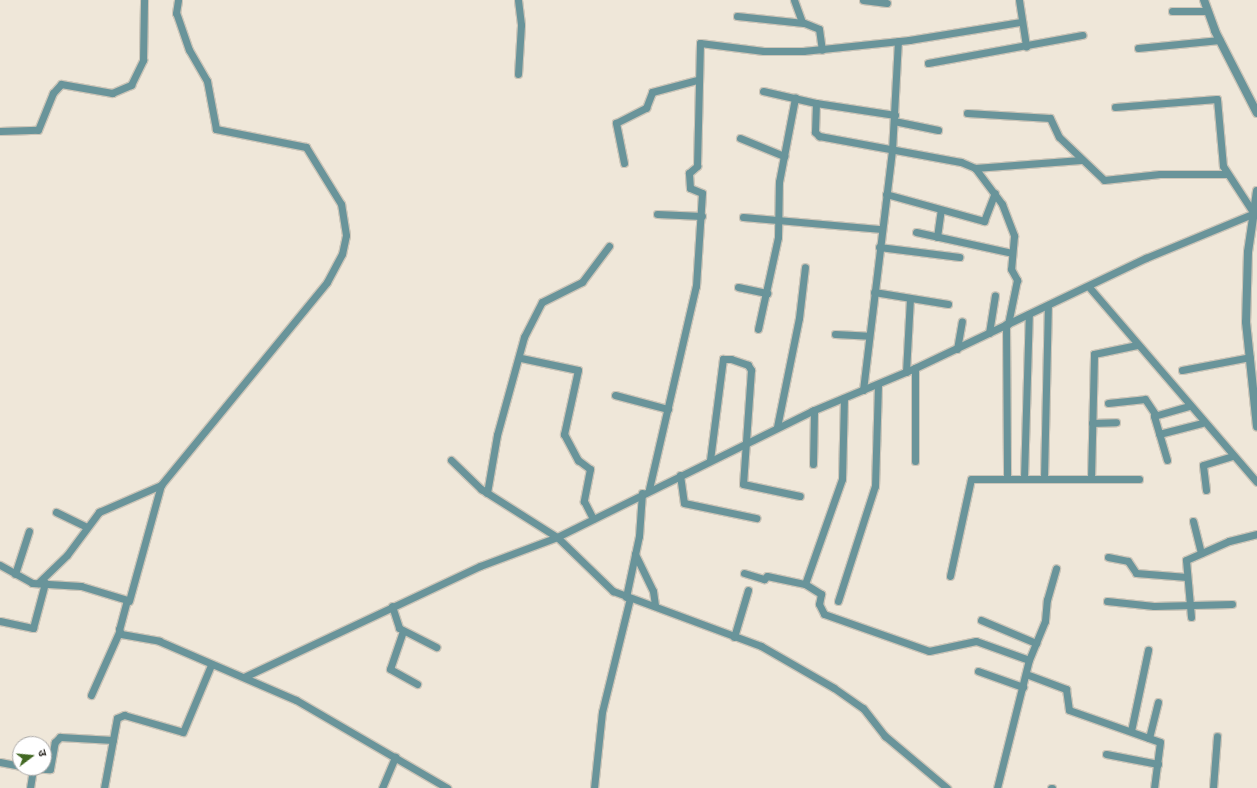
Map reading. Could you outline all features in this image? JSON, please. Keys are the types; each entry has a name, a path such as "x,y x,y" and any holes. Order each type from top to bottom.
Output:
{"street":[{"path":"0,131 38,130 53,93 61,84 112,94 131,84 143,60 144,0"},
{"path":"91,695 119,632 161,485 327,282 342,254 346,235 346,225 341,204 306,148 216,129 207,81 189,50 176,13 178,0"},
{"path":"518,0 521,25 518,74"},
{"path":"794,0 804,23"},
{"path":"863,0 887,4"},
{"path":"1019,0 1020,22 1026,46"},
{"path":"1204,0 1207,11 1220,40 1257,113"},
{"path":"1172,11 1207,11"},
{"path":"737,16 804,23 818,28 822,50"},
{"path":"594,788 601,718 628,598 646,491 668,409 696,286 702,216 701,191 689,186 690,170 697,166 697,80 702,41 764,51 822,50 898,41 1020,22"},
{"path":"928,63 1082,35"},
{"path":"1138,48 1220,40"},
{"path":"863,390 881,229 892,151 898,41"},
{"path":"624,163 616,123 646,108 652,92 697,80"},
{"path":"763,91 894,118 938,130"},
{"path":"758,329 767,293 780,219 778,192 795,98"},
{"path":"1115,107 1217,99 1226,174 1255,212"},
{"path":"816,103 815,132 819,136 892,151 961,162 975,168 1081,160"},
{"path":"967,113 1050,118 1059,137 1081,160 1104,180 1160,174 1226,174"},
{"path":"740,138 784,156"},
{"path":"975,168 995,193 1010,218 1012,272 1017,280 1007,324 1007,478"},
{"path":"1257,191 1247,284 1250,357 1254,368 1257,426"},
{"path":"886,194 984,221 995,193"},
{"path":"937,237 941,210"},
{"path":"244,677 392,606 480,566 557,537 646,491 777,427 915,368 1089,287 1146,258 1255,212"},
{"path":"657,214 702,216"},
{"path":"743,217 780,219 881,229"},
{"path":"916,232 1012,253"},
{"path":"487,493 497,435 521,358 524,337 542,302 582,282 609,246"},
{"path":"879,247 959,257"},
{"path":"777,427 799,318 805,268"},
{"path":"738,287 767,293"},
{"path":"1089,287 1202,423 1257,482"},
{"path":"874,292 948,304"},
{"path":"989,333 995,295"},
{"path":"906,372 910,298"},
{"path":"1044,478 1048,306"},
{"path":"1024,478 1029,314"},
{"path":"957,349 962,321"},
{"path":"835,334 869,336"},
{"path":"1091,479 1095,352 1137,345"},
{"path":"1182,370 1250,357"},
{"path":"521,358 578,370 564,434 578,460 590,469 584,501 593,519"},
{"path":"710,460 724,358 748,365 751,370 742,484 800,496"},
{"path":"915,368 915,461"},
{"path":"838,601 875,486 878,384"},
{"path":"615,395 668,409"},
{"path":"805,584 842,479 844,398"},
{"path":"1108,403 1145,399 1155,414 1167,460"},
{"path":"1155,414 1188,406"},
{"path":"813,464 814,410"},
{"path":"1092,423 1116,422"},
{"path":"1159,434 1202,423"},
{"path":"1206,490 1203,465 1232,456"},
{"path":"451,460 487,493 557,537 604,584 628,598 655,606 795,663 863,708 885,736 947,788"},
{"path":"680,475 684,503 756,518"},
{"path":"950,576 968,480 1007,478 1139,479"},
{"path":"0,620 33,628 42,583 103,509 161,485"},
{"path":"56,512 87,527"},
{"path":"1193,521 1201,553"},
{"path":"15,574 29,530"},
{"path":"1191,617 1186,560 1229,540 1257,534"},
{"path":"635,553 653,591 655,606"},
{"path":"1108,557 1128,560 1136,573 1187,577"},
{"path":"0,565 15,574 42,583 81,586 128,601"},
{"path":"997,788 1029,660 1046,621 1047,600 1056,568"},
{"path":"744,573 764,580 767,576 805,584 821,594 819,604 824,614 841,623 929,651 976,641 1029,660"},
{"path":"734,637 748,590"},
{"path":"1107,601 1190,606 1232,604"},
{"path":"392,606 394,621 403,631 436,647"},
{"path":"981,620 1036,643"},
{"path":"403,631 390,669 417,684"},
{"path":"119,632 160,641 296,700 447,788"},
{"path":"1131,731 1148,650"},
{"path":"104,788 117,719 121,716 179,732 185,731 211,664"},
{"path":"978,671 1023,687"},
{"path":"1026,674 1066,689 1069,710 1150,738 1161,744 1154,788"},
{"path":"1150,738 1158,702"},
{"path":"1213,788 1217,736"},
{"path":"52,758 55,742 60,737 113,740"},
{"path":"1106,754 1158,764"},
{"path":"382,788 395,757"},
{"path":"0,762 12,764"},
{"path":"30,776 30,788"}]}
